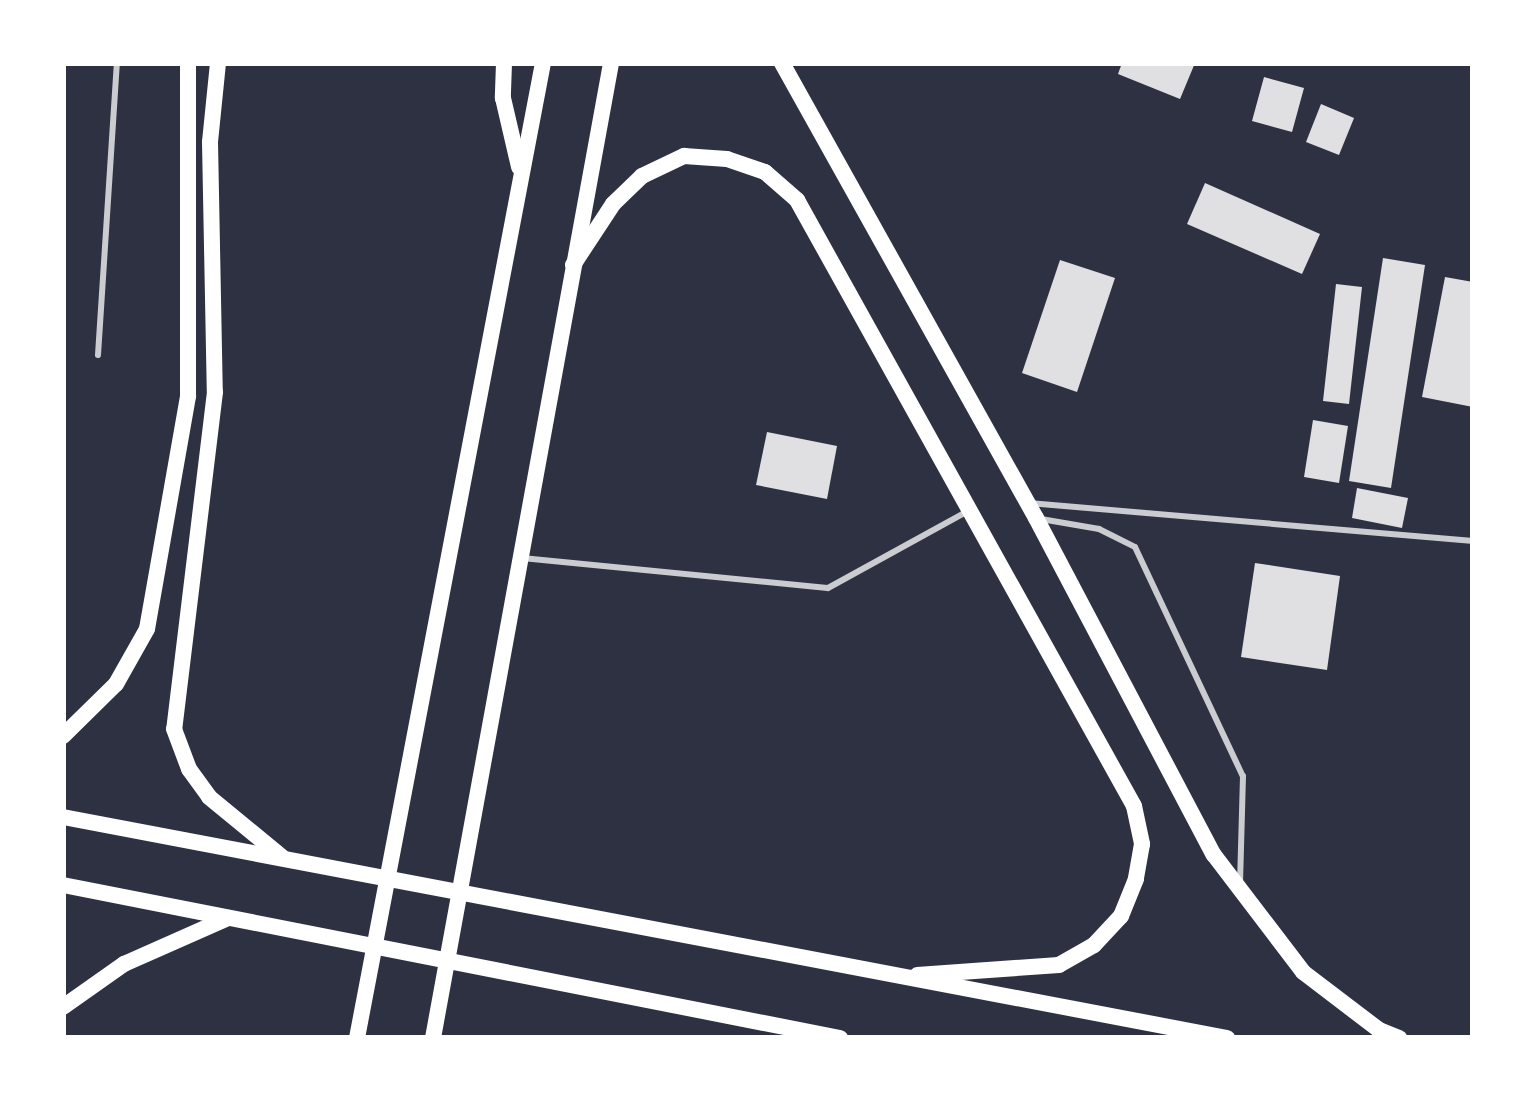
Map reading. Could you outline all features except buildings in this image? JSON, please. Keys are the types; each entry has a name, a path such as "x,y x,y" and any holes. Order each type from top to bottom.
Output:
{"main road":[{"path":"63,736 116,684 147,629 188,396 188,63"},
{"path":"218,63 210,142 212,447 174,729 189,769 209,797 283,858"},
{"path":"505,63 503,98 521,174"},
{"path":"358,1038 543,63"},
{"path":"434,1038 611,63"},
{"path":"782,63 1239,894 1303,972 1379,1030 1399,1038"},
{"path":"573,265 613,204 642,176 683,156 728,160 765,172 797,200 1134,806 1142,844 1121,916 1094,944 1059,965 917,975"},
{"path":"63,817 917,975 1227,1038"},
{"path":"63,885 840,1038"},
{"path":"63,1007 134,958 228,918"}],"lane":[{"path":"98,355 117,63"},
{"path":"520,557 828,588 971,509"},
{"path":"1030,511 1473,541"},
{"path":"1030,511 1100,530 1136,547 1243,776 1245,840 1239,894"}]}
